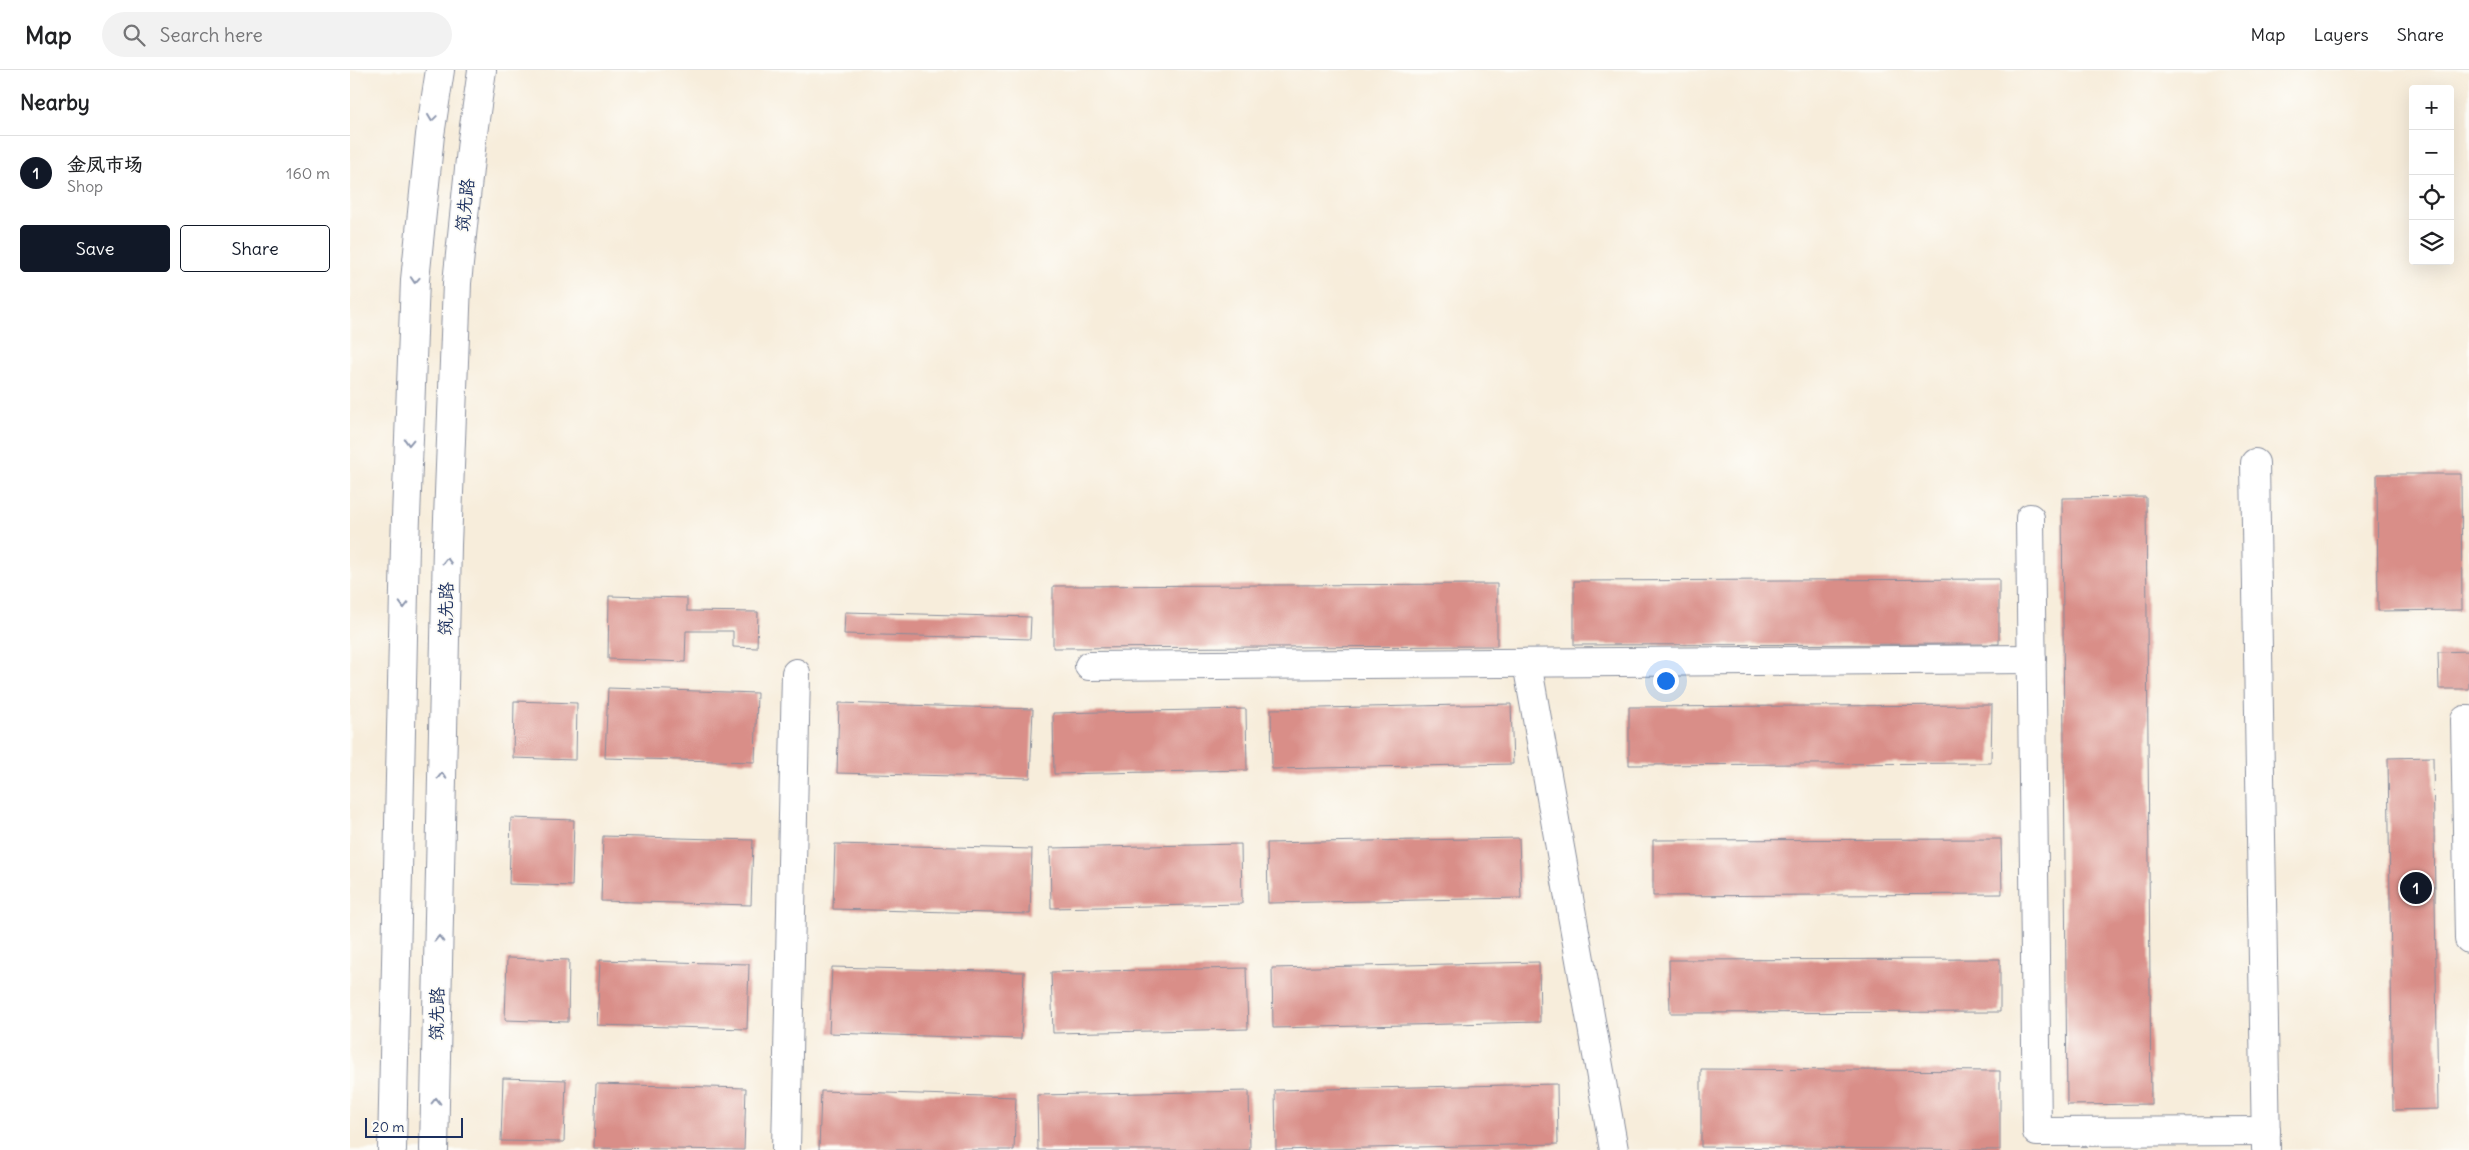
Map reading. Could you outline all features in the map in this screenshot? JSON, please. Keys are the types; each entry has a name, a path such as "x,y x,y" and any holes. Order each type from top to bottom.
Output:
{"street":[{"path":"392,1150 406,534 415,280 430,135 440,70"},
{"name":"筑先路","path":"434,1150 447,545 457,283 472,140 482,70"},
{"path":"2030,518 2037,1132 2266,1141 2255,463"},
{"path":"1089,666 2032,660"},
{"path":"1527,663 1614,1150"},
{"path":"786,1150 796,673"},
{"path":"2469,720 2465,720 2469,939"}],"building":[{"path":"2377,474 2461,474 2462,610 2378,611"},
{"path":"2146,497 2151,1104 2067,1105 2062,498"},
{"path":"1999,579 1999,644 1574,645 1574,581"},
{"path":"1497,584 1497,646 1053,648 1053,586"},
{"path":"609,596 687,598 687,611 758,612 757,648 733,647 733,631 686,631 685,662 608,659"},
{"path":"845,612 1031,617 1030,639 844,634"},
{"path":"2469,651 2469,689 2439,689 2438,652"},
{"path":"608,688 757,693 755,762 605,758"},
{"path":"514,701 577,703 576,760 513,758"},
{"path":"839,703 1033,709 1030,778 837,773"},
{"path":"1511,704 1513,764 1272,769 1271,709"},
{"path":"1992,705 1991,763 1629,765 1629,707"},
{"path":"1246,709 1247,770 1054,774 1053,713"},
{"path":"2433,757 2438,1109 2393,1110 2388,758"},
{"path":"511,818 574,820 572,886 509,884"},
{"path":"603,836 753,840 751,905 601,901"},
{"path":"1519,838 1521,898 1268,903 1267,843"},
{"path":"2001,839 2002,894 1653,896 1653,840"},
{"path":"835,844 1032,849 1030,914 833,909"},
{"path":"1241,844 1242,904 1051,908 1050,848"},
{"path":"507,958 569,960 568,1022 505,1020"},
{"path":"2000,959 2000,1012 1670,1013 1669,960"},
{"path":"600,960 749,964 747,1029 597,1025"},
{"path":"1539,962 1540,1022 1273,1028 1272,968"},
{"path":"832,967 1024,972 1021,1039 829,1033"},
{"path":"1246,968 1248,1029 1053,1033 1051,972"},
{"path":"1701,1069 2000,1071 2000,1150 1701,1147"},
{"path":"503,1078 566,1080 564,1142 501,1141"},
{"path":"596,1084 746,1088 744,1150 594,1148"},
{"path":"1557,1084 1558,1144 1276,1150 1275,1090"},
{"path":"821,1091 1016,1097 1014,1150 819,1150"},
{"path":"1249,1091 1250,1150 1038,1150 1037,1095"}],"place":[{"name":"金凤市场","path":"2416,888"}]}
